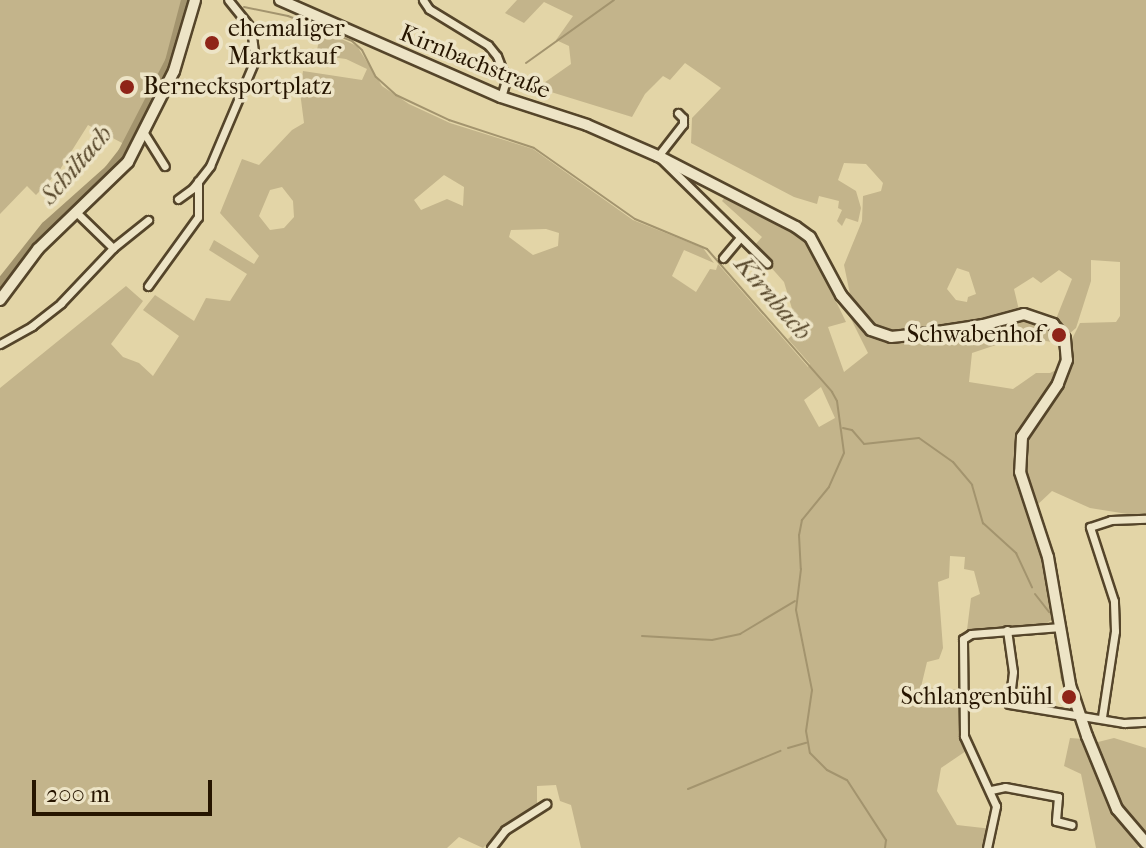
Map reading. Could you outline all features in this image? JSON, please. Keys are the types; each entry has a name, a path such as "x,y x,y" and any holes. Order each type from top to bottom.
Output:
{"main road":[{"path":"0,300 38,249 119,172 144,133 174,71 195,0"},
{"name":"Kirnbachstraße","path":"280,0 501,97 587,125 658,156 810,237 841,295 871,330 891,337 983,325 1024,314 1045,318 1065,339 1065,368 1022,437 1020,454 1024,488 1048,557 1061,627"},
{"path":"1061,627 1070,685 1117,809 1146,843"}],"street":[{"path":"178,199 198,181 215,156 255,60 251,28 228,0"},
{"path":"423,0 429,9 488,45 506,80 501,97"},
{"path":"678,113 683,118 683,124 658,156 767,263"},
{"path":"144,133 165,166"},
{"path":"148,286 198,217 198,181"},
{"path":"75,211 113,248"},
{"path":"0,344 32,326 61,303 113,248 148,220"},
{"path":"723,258 740,238"},
{"path":"1102,717 1115,631 1114,601 1090,527 1111,520 1146,519"},
{"path":"987,848 996,816 991,790 964,736 963,639 971,634 1061,627"},
{"path":"1007,630 1013,672 1009,704 1124,723 1146,722"},
{"path":"991,790 1005,787 1058,797 1056,821 1072,825"},
{"path":"491,848 505,830 546,804"}],"shaded area":[{"path":"0,0 183,0 169,57 124,144 88,125 59,171 36,195 27,186 0,214"},
{"path":"517,0 1146,0 1146,517 1090,508 1052,491 1035,507 1026,482 1028,439 1068,378 1072,339 1080,323 1116,322 1120,316 1120,262 1091,260 1091,281 1076,328 1069,334 1056,319 1072,279 1059,270 1041,283 1033,277 1014,289 1019,310 1014,312 981,322 907,331 880,328 871,324 851,299 844,265 862,221 863,196 881,191 883,183 866,164 844,163 838,180 856,191 861,208 858,222 846,218 842,226 837,221 842,210 838,208 839,201 819,196 817,204 794,197 691,143 692,118 721,88 685,63 670,80 663,76 645,94 632,117 551,92 541,85 571,64 569,46 556,40 573,16 544,2 524,23 505,13","holes":["957,268 969,272 976,294 968,297 967,302 956,300 947,289"]},
{"path":"321,30 357,46 382,86 409,104 450,123 533,149 633,220 703,248 714,263 684,250 672,276 696,292 710,269 716,270 718,264 808,367 810,364 788,339 803,326 793,312 784,282 753,247 762,237 722,201 725,197 807,241 846,322 828,327 844,372 868,353 842,301 858,324 872,334 913,340 977,331 1028,318 1047,324 1058,336 1052,342 1027,338 1008,341 972,353 969,382 1013,389 1036,373 1050,373 1062,367 1022,429 1015,466 1041,540 1055,618 1045,624 967,630 971,598 980,594 974,571 964,569 965,557 950,556 949,578 938,582 943,648 939,659 927,662 921,687 959,690 961,735 966,751 941,768 937,791 957,825 992,829 986,848 581,848 571,805 560,801 556,785 537,786 537,807 504,828 483,848 459,837 447,848 0,848 0,388 126,286 143,301 111,344 123,357 139,363 153,376 179,336 143,310 155,295 194,321 206,298 230,301 247,274 209,250 214,240 254,264 259,256 220,213 242,159 259,165 292,130 304,123 300,92 303,71 362,80 367,69 346,59 316,55","holes":["444,175 464,187 463,206 447,199 421,210 414,200","282,187 293,201 294,217 284,228 270,230 259,216 270,190","546,229 559,233 558,246 533,255 509,237 511,230","821,387 835,418 819,427 804,400"]},
{"path":"1070,738 1084,739 1111,806 1140,845 1137,848 1096,848 1081,774 1064,766"},
{"path":"1114,738 1146,748 1146,840 1121,808 1094,743"}],"waterway":[{"name":"Schiltach","path":"0,284 46,226 109,170 123,152 170,61 186,0"},
{"path":"526,63 614,0"},
{"name":"Kirnbach","path":"244,7 288,16 352,41 362,50 376,77 396,95 449,120 534,148 635,219 707,249 832,392 837,401 844,453 829,487 802,520 799,535 801,569 796,610 812,690 806,731 810,753 827,770 847,780 886,840 885,848"},
{"path":"843,428 852,430 864,444 919,438 953,462 972,485 983,523 1016,553 1032,587"},
{"path":"1035,594 1049,612"},
{"path":"642,636 712,640 740,634 795,601"},
{"path":"1055,633 1062,680"},
{"path":"788,748 806,743"},
{"path":"688,789 780,751"}],"place":[{"name":"ehemaliger Marktkauf","path":"212,43"},
{"name":"Bernecksportplatz","path":"127,87"},
{"name":"Schwabenhof","path":"1059,335"},
{"name":"Schlangenbühl","path":"1069,697"}]}
